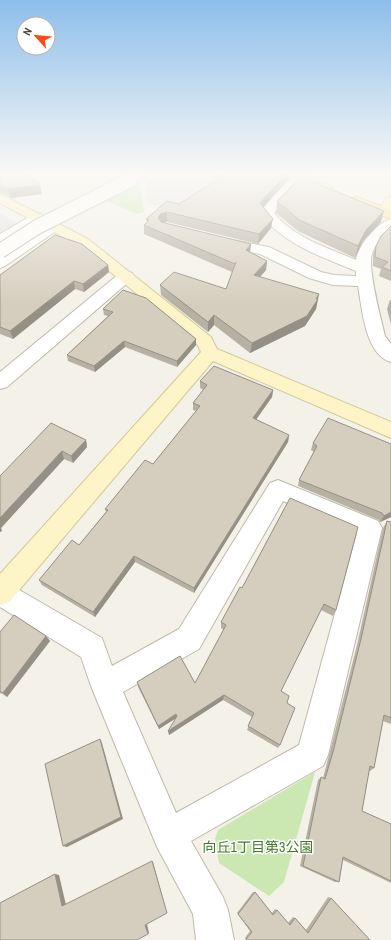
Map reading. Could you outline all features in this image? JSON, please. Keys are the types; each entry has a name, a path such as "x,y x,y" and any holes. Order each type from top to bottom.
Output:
{"street":[{"path":"0,251 37,227 59,216"},
{"path":"269,216 274,222 305,244 365,275"},
{"path":"387,216 378,234 364,254 365,275 376,337 391,356"},
{"path":"0,240 36,217 83,242 205,341 210,353 391,430"},
{"path":"0,263 54,226"},
{"path":"211,239 242,247 264,250 315,275 334,280 365,275"},
{"path":"0,382 126,276"},
{"path":"210,353 0,593 92,648 105,686 169,835 210,910 215,940"},
{"path":"105,686 189,639 278,489 370,528 312,755 169,835"}],"green space":[{"name":"向丘1丁目第3公園","path":"315,772 284,882 269,896 219,863 215,839 218,830"}],"shaded area":[{"path":"0,216 5,216 17,223 16,226 0,236"}],"building":[{"path":"150,216 159,216 158,218 161,222 251,244 246,250 267,261 254,275 319,294 316,299 318,299 307,316 252,343 214,315 208,322 160,285 174,272 226,289 236,262 235,264 144,225 149,220 146,219"},
{"path":"183,216 270,216 273,219 259,234"},
{"path":"294,216 379,216 366,230 358,246 299,220"},
{"path":"391,226 391,271 382,267 388,262 375,257 376,246 381,236"},
{"path":"55,235 82,244 108,265 83,284 74,281 10,331 0,327 0,275"},
{"path":"123,290 146,298 196,339 177,361 124,341 94,366 67,355 113,312 103,309"},
{"path":"214,366 273,390 253,418 289,435 194,588 134,556 93,612 39,580 72,540 79,545 108,510 105,509 145,460 153,464 200,406 193,403 207,385 200,381"},
{"path":"328,418 391,444 391,512 384,516 382,513 299,480 317,446 313,443"},
{"path":"51,423 86,440 71,456 62,451 0,518 0,476"},
{"path":"290,498 358,527 336,610 324,604 281,691 289,696 287,703 295,708 280,745 248,726 254,713 224,695 168,731 177,716 176,714 158,726 137,682 180,656 195,683 226,625 221,622 240,587 242,588"},
{"path":"387,521 391,522 391,718 384,715 374,768 370,766 362,811 391,824 391,881 343,857 339,882 303,866 321,777 325,779 333,752 361,639"},
{"path":"14,615 46,636 3,693 0,691 0,632"},
{"path":"100,739 121,817 63,846 45,764"},
{"path":"152,861 167,913 145,925 148,934 137,940 0,940 0,903 55,874 62,906"},
{"path":"255,892 273,915 277,910 290,925 295,918 308,933 331,898 370,940 247,940 246,939 252,932 238,914"}]}
